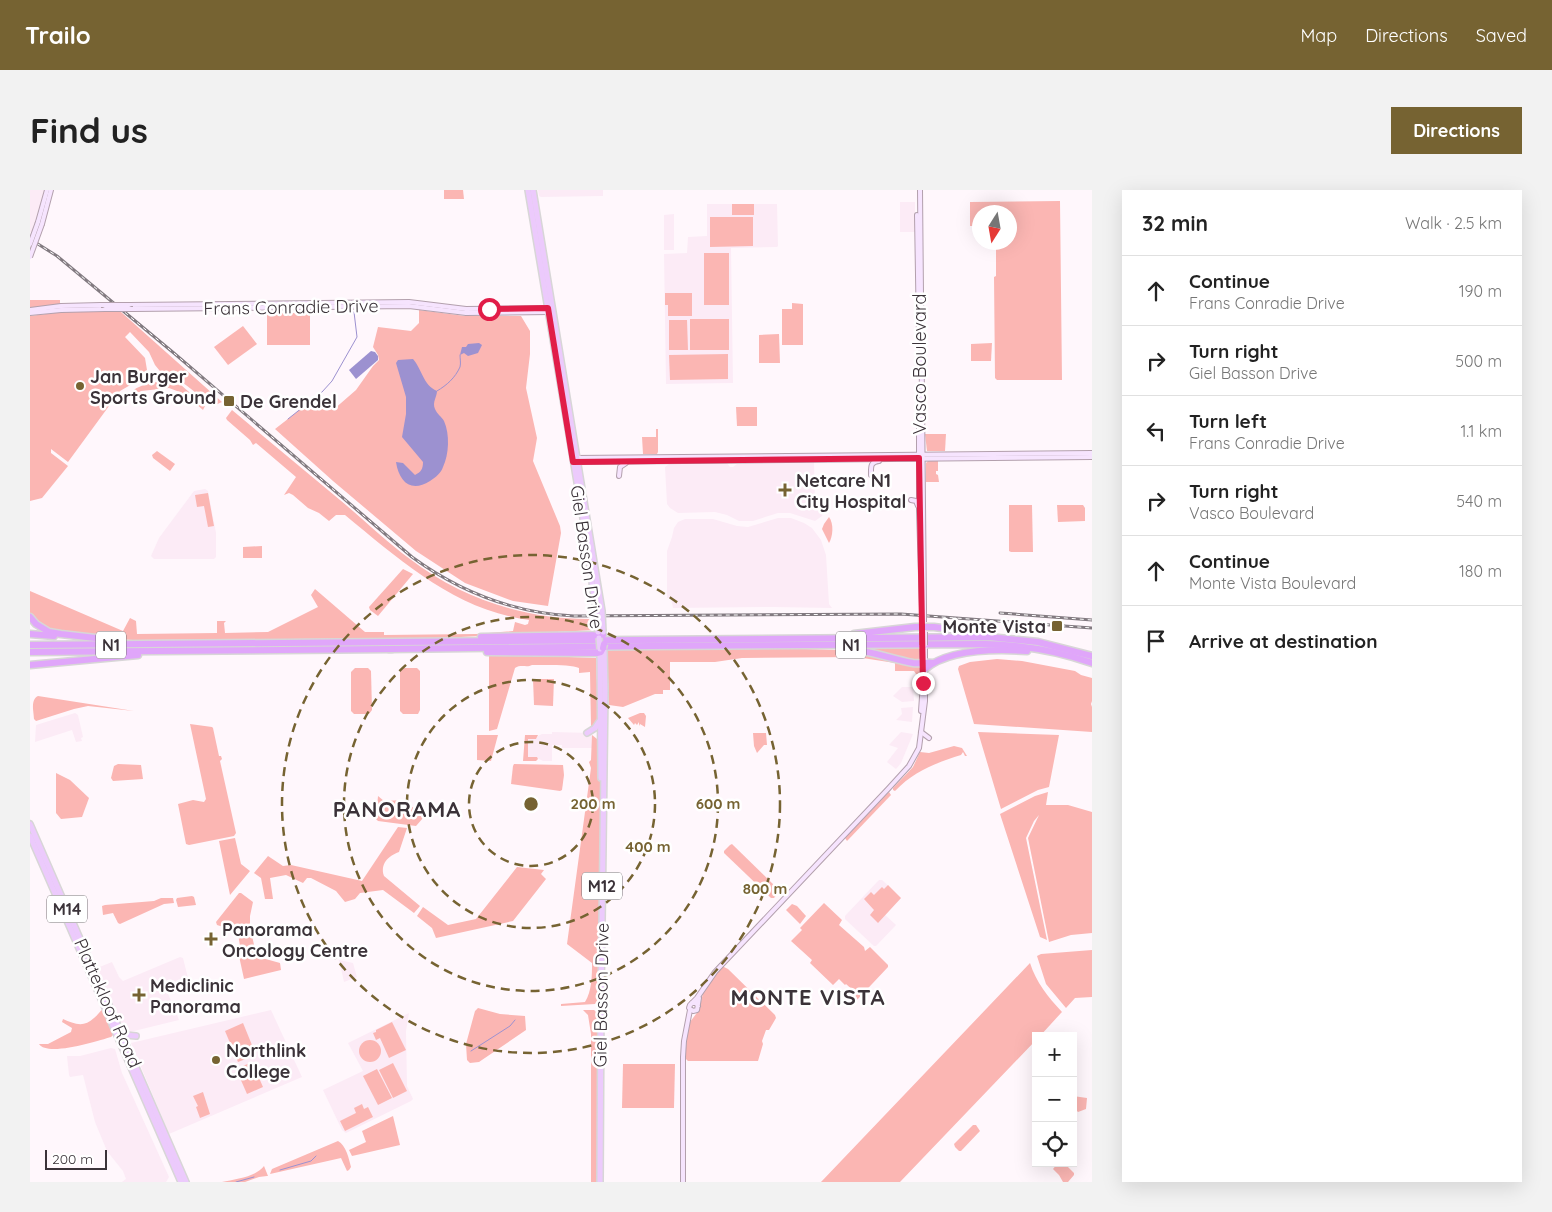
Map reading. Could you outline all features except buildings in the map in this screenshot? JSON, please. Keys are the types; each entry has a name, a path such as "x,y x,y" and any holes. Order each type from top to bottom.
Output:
{"highway":[{"path":"30,617 36,624 49,632 103,639"},
{"path":"813,639 922,626 1021,638 1038,642"},
{"path":"30,634 192,644"},
{"path":"440,642 498,636 602,641"},
{"name":"N1","path":"30,645 989,637 1038,642 1092,656"},
{"path":"389,649 510,653 602,641"},
{"name":"N1","path":"30,652 649,646 1000,645 1038,649 1092,663"},
{"path":"749,646 852,649 915,664 934,663 957,655 982,651 1030,651 1080,659"},
{"path":"30,665 189,651"}],"main road":[{"path":"30,244 40,223 47,190"},
{"path":"30,257 51,190"},
{"name":"Giel Basson Drive","path":"528,190 575,460 602,641 605,684 600,1182"},
{"name":"Giel Basson Drive","path":"533,190 550,310"},
{"name":"Vasco Boulevard","path":"918,190 922,626 924,664"},
{"name":"Frans Conradie Drive","path":"30,312 61,306 409,302 466,308 550,310"},
{"name":"Frans Conradie Drive","path":"30,312 106,309 409,306 466,313 550,310"},
{"path":"575,460 1092,455"},
{"path":"575,460 633,462 889,459 921,456"},
{"name":"Vasco Boulevard","path":"921,456 919,510 923,608"},
{"path":"871,475 871,468 874,462 889,459"},
{"path":"619,476 620,465 633,462"},
{"path":"871,468 876,470"},
{"path":"911,500 916,502 919,510"},
{"name":"Giel Basson Drive","path":"602,641 600,753 604,808"},
{"path":"922,726 924,664"},
{"path":"683,1182 683,1057 689,1006 715,972 909,766 918,750 922,726 925,701 924,664"},
{"path":"587,733 596,728 600,720"},
{"path":"921,732 929,738"},
{"name":"Plattekloof Road","path":"30,824 186,1182"},
{"name":"Plattekloof Road","path":"30,836 181,1182"},
{"path":"688,1024 698,1006 699,995"},
{"path":"692,1003 698,1006"},
{"path":"690,1010 696,1011"},
{"path":"118,1027 126,1035 136,1036"}],"shaded area":[{"path":"30,190 45,190 32,233 30,232"},
{"path":"444,190 463,190 464,199 444,199"},
{"path":"538,190 603,190 603,196 541,197"},
{"path":"1060,201 1062,380 997,380 995,378 994,277 996,276 996,250 1017,250 1017,205 972,205 972,226 970,226 970,202"},
{"path":"900,202 915,202 915,232 900,232"},
{"path":"707,204 777,204 778,246 731,248 733,383 666,384 664,254 687,253 688,237 707,236"},
{"path":"732,204 754,204 754,215 732,215"},
{"path":"674,214 674,250 664,250 664,215"},
{"path":"710,217 753,217 753,246 710,247"},
{"path":"704,253 729,253 729,305 704,305"},
{"path":"665,293 692,293 692,316 668,316 668,305 665,305"},
{"path":"30,300 60,300 60,305 30,309"},
{"path":"792,303 803,304 803,345 782,345 782,309 792,309"},
{"path":"419,310 465,316 521,316 530,331 530,354 526,388 537,438 533,461 560,526 561,533 548,606 513,601 465,583 416,551 275,429 320,394 333,410 356,390 379,360 373,347 378,327 411,331 419,323"},
{"name":"Jan Burger Sports Ground","path":"62,312 121,312 222,402 213,406 182,382 164,376 155,365 149,352 130,332 125,337 145,358 147,370 139,380 120,391 68,462 51,449 51,453 68,466 42,498 30,501 30,316"},
{"path":"267,313 310,313 310,345 267,345"},
{"path":"690,319 729,319 729,350 690,350"},
{"path":"669,320 687,320 688,350 669,350"},
{"path":"243,326 257,344 228,365 214,347"},
{"path":"779,334 780,363 759,363 759,335"},
{"path":"479,343 482,345 478,353 468,356 464,353 460,355 462,347 466,347 468,344"},
{"path":"992,343 991,361 971,361 971,344"},
{"path":"371,351 375,352 378,360 356,379 349,370"},
{"path":"728,354 728,379 670,380 669,355"},
{"path":"413,359 429,385 437,391 434,406 444,421 448,438 447,457 441,471 430,481 417,486 407,484 403,480 396,462 403,463 415,475 423,467 423,462 402,437 406,414 406,397 396,363 398,360"},
{"path":"163,381 181,385 205,406 203,410 185,394 169,388 141,391 129,398 127,397 138,387"},
{"path":"736,407 757,407 757,426 737,426"},
{"path":"232,410 410,559 452,586 497,605 521,611 545,616 594,619 595,630 441,638 133,640 55,631 37,622 30,614 30,591 123,631 130,618 136,621 137,634 217,633 217,621 226,621 224,623 225,633 268,632 318,607 311,595 315,589 365,632 384,632 384,635 476,634 513,631 515,622 528,624 529,620 502,615 453,595 408,566 345,515 336,515 329,521 319,513 308,508 293,495 289,493 284,495 296,477 256,443 253,445 250,440 227,420 226,418"},
{"path":"656,429 658,429 657,454 643,454 642,437 656,437"},
{"path":"925,434 946,434 945,451 927,451"},
{"path":"157,451 175,464 170,471 153,458 152,455"},
{"path":"928,461 938,461 938,471 936,471 936,474 938,475 939,482 926,482 926,463"},
{"path":"814,462 815,501 824,501 824,512 815,521 790,513 778,513 753,521 739,521 715,512 678,513 667,504 665,467 669,464 727,463 730,467 733,467 737,464 746,463"},
{"path":"205,489 208,491 216,533 216,557 214,559 154,559 151,556 159,538 194,491"},
{"path":"208,493 214,526 208,527 204,506 197,507 195,495"},
{"path":"1009,505 1032,505 1033,552 1009,551"},
{"path":"1057,505 1083,505 1085,508 1085,521 1058,522"},
{"path":"829,517 832,523 832,530 829,543 822,529"},
{"path":"778,518 791,518 804,523 812,528 821,540 826,555 829,604 832,608 673,608 671,598 667,598 667,551 674,528 678,522 685,519 713,519 748,527"},
{"path":"262,546 262,558 243,558 243,547"},
{"path":"403,569 413,574 378,616 369,607"},
{"path":"841,647 920,647 920,661 919,662"},
{"path":"766,648 842,650 917,665 920,668 922,685 918,685 918,674 914,671 895,671 895,663 856,657 742,658 715,662 670,662 670,690 663,690 663,694 655,694 623,707 609,705 607,649"},
{"path":"489,654 596,658 597,724 589,729 591,726 590,672 579,673 579,668 570,666 532,665 515,668 497,729 489,731"},
{"path":"997,659 1022,661 1075,671 1092,678 1092,732 974,724 958,669 959,666 970,662"},
{"path":"355,668 368,668 371,671 372,710 369,714 354,714 351,711 351,672"},
{"path":"403,668 417,668 420,671 420,710 418,714 403,714 400,711 400,672"},
{"path":"533,679 554,679 553,706 534,705"},
{"path":"902,687 913,687 914,701 902,702 893,696"},
{"path":"38,696 134,711 88,706 36,721 34,719 33,703"},
{"path":"913,707 912,722 896,720 902,714 901,708"},
{"path":"75,713 78,715 83,737 81,738 82,741 76,742 72,730 35,742 36,725"},
{"path":"644,713 646,716 645,727 640,724 639,726 639,722 637,725 635,723 634,725 628,718"},
{"path":"190,724 213,728 219,756 222,759 220,761 236,833 234,836 189,845 186,844 178,804 193,800 204,802 206,799"},
{"path":"552,732 592,733 592,748 562,748 562,745 552,745 552,761 528,758 528,738 536,739 542,734 552,734"},
{"path":"901,732 913,734 901,763 896,769 887,762 898,748 889,745"},
{"path":"978,732 1059,735 1049,787 1038,790 1001,809"},
{"path":"753,733 766,733 767,745 764,745 757,753 754,746"},
{"path":"477,735 498,735 491,761 477,760"},
{"path":"525,735 538,735 536,739 528,739 528,757 537,757 536,761 523,761"},
{"path":"592,735 597,739 602,805 599,1000 595,1004 561,1006 561,1004 585,1002 591,983 592,963 567,944 591,768 589,762 591,760"},
{"path":"954,746 962,748 967,756 963,752 961,755 934,765 910,778 895,791 893,790 913,767 920,752 929,753"},
{"path":"118,764 141,765 143,779 113,781 111,778 114,766"},
{"path":"514,764 563,765 562,790 511,784"},
{"path":"56,773 70,780 89,798 82,817 61,819 56,813"},
{"path":"889,792 891,795 847,841 845,838"},
{"path":"1048,792 1046,805 1068,805 1092,812 1092,933 1071,935 1049,942 1028,838 1039,815 1026,838 1047,940 1040,937 1000,814 1035,796"},
{"path":"378,796 384,801 404,800 423,818 416,826 378,821 376,819"},
{"path":"398,827 407,828 399,852 386,861 383,872 384,876 420,906 414,913 383,890 360,893 355,899 345,902 336,891 311,878 307,878 303,883 286,875 270,878 273,899 265,899 261,878 254,873 268,856 283,866 291,865 362,881"},
{"path":"235,838 241,864 250,871 230,895 219,841"},
{"path":"732,844 779,890 774,898 771,898 724,853"},
{"path":"517,867 544,870 541,874 546,879 513,921 436,938 432,928 417,916 423,907 448,925 476,919"},
{"path":"879,880 882,880 901,898 885,915 896,925 874,946 845,919 845,916"},
{"path":"888,885 901,898 878,923 870,915 874,910 864,899 871,892 874,895 882,887 884,889"},
{"path":"239,893 253,902 250,928 236,931 217,925 216,922"},
{"path":"192,896 196,905 178,907 177,898"},
{"path":"161,898 173,898 174,903 164,904 120,924 113,913 103,915 102,906 105,905 154,901"},
{"path":"824,903 842,920 839,925 864,947 865,951 870,947 888,965 856,1001 853,998 857,994 839,979 833,985 810,963 812,960 791,941 802,930 800,928"},
{"path":"792,904 797,906 806,916 800,924 786,910"},
{"path":"251,931 256,954 241,952 238,934"},
{"path":"1092,950 1092,997 1075,998 1066,1008 1046,984 1037,956 1041,954"},
{"path":"251,955 280,963 281,970 244,979 239,956"},
{"name":"Mediclinic Panorama","path":"180,957 183,958 189,982 188,984 166,989 179,1020 130,1032 124,1029 97,968 112,962 123,981"},
{"path":"339,960 353,963 357,977 344,982"},
{"path":"1030,963 1043,989 1062,1012 1044,1032 1032,1032 1032,1044 900,1182 821,1182"},
{"path":"722,966 728,969 775,1015 776,1018 769,1030 766,1030 758,1061 688,1061 685,1058 690,1022 699,1010 703,993"},
{"path":"478,1008 500,1014 525,1016 526,1030 479,1062 470,1063 467,1060 466,1044 475,1011"},
{"path":"103,1009 114,1034 111,1037 62,1049 44,1048 39,1044 48,1044 71,1032 72,1028 62,1022 63,1019 75,1024 83,1024 90,1021"},
{"name":"Northlink College","path":"271,1010 302,1077 169,1134 131,1043"},
{"path":"583,1010 594,1010 599,1014 598,1182 591,1182 591,1034 588,1015"},
{"path":"409,1013 406,1031 407,1086 413,1099 346,1133 342,1130 323,1090 363,1071 348,1043"},
{"path":"392,1022 406,1050 389,1058 380,1038 376,1040 373,1033"},
{"path":"243,1023 256,1055 238,1062 225,1031"},
{"path":"366,1040 374,1040 381,1047 381,1055 374,1062 366,1062 359,1055 359,1047"},
{"path":"111,1048 115,1049 122,1073 169,1177 166,1182 122,1182 126,1179 123,1171 107,1151 95,1122 83,1075 70,1077 69,1075 67,1056 80,1056"},
{"path":"252,1062 263,1087 247,1094 236,1069"},
{"path":"393,1063 407,1091 393,1098 379,1070"},
{"path":"623,1064 675,1064 674,1108 622,1108"},
{"path":"377,1069 392,1098 378,1105 363,1076"},
{"path":"203,1092 210,1114 200,1118 196,1107 198,1106 193,1096"},
{"path":"1077,1097 1087,1098 1086,1109 1078,1112"},
{"path":"362,1104 364,1109 368,1107 373,1117 345,1131 340,1121 356,1113 354,1108"},
{"path":"393,1116 400,1145 352,1156 349,1150 366,1142 362,1131"},
{"path":"973,1125 976,1125 980,1131 959,1151 954,1144"},
{"path":"338,1141 348,1156 351,1167 347,1171 341,1158 270,1174 272,1169"},
{"path":"264,1166 268,1176 245,1182 222,1182 251,1175"},
{"path":"1055,1167 1068,1167 1074,1175 1068,1182 1063,1182 1053,1169"}],"waterway":[{"path":"288,419 322,392 332,381 357,337 354,312"},
{"path":"437,391 456,375 460,367 460,355"},
{"path":"471,1051 510,1026 515,1020"},
{"path":"280,1170 311,1161 316,1156"},
{"path":"236,1182 254,1177"}],"railway":[{"path":"30,239 57,256 175,354 412,557 449,581 488,598 530,610 574,616 901,614 1092,628"},
{"path":"1000,613 1092,620"}],"place":[{"name":"Jan Burger Sports Ground","path":"80,386"},
{"name":"De Grendel","path":"229,401"},
{"name":"Netcare N1 City Hospital","path":"785,490"},
{"name":"Monte Vista","path":"1057,626"},
{"name":"Panorama Oncology Centre","path":"211,939"},
{"name":"Mediclinic Panorama","path":"139,995"},
{"name":"Northlink College","path":"216,1060"}],"district":[{"name":"PANORAMA","path":"397,809"},
{"name":"MONTE VISTA","path":"808,997"}],"route":[{"path":"489,309 548,308 573,462 919,458 923,683"}]}
